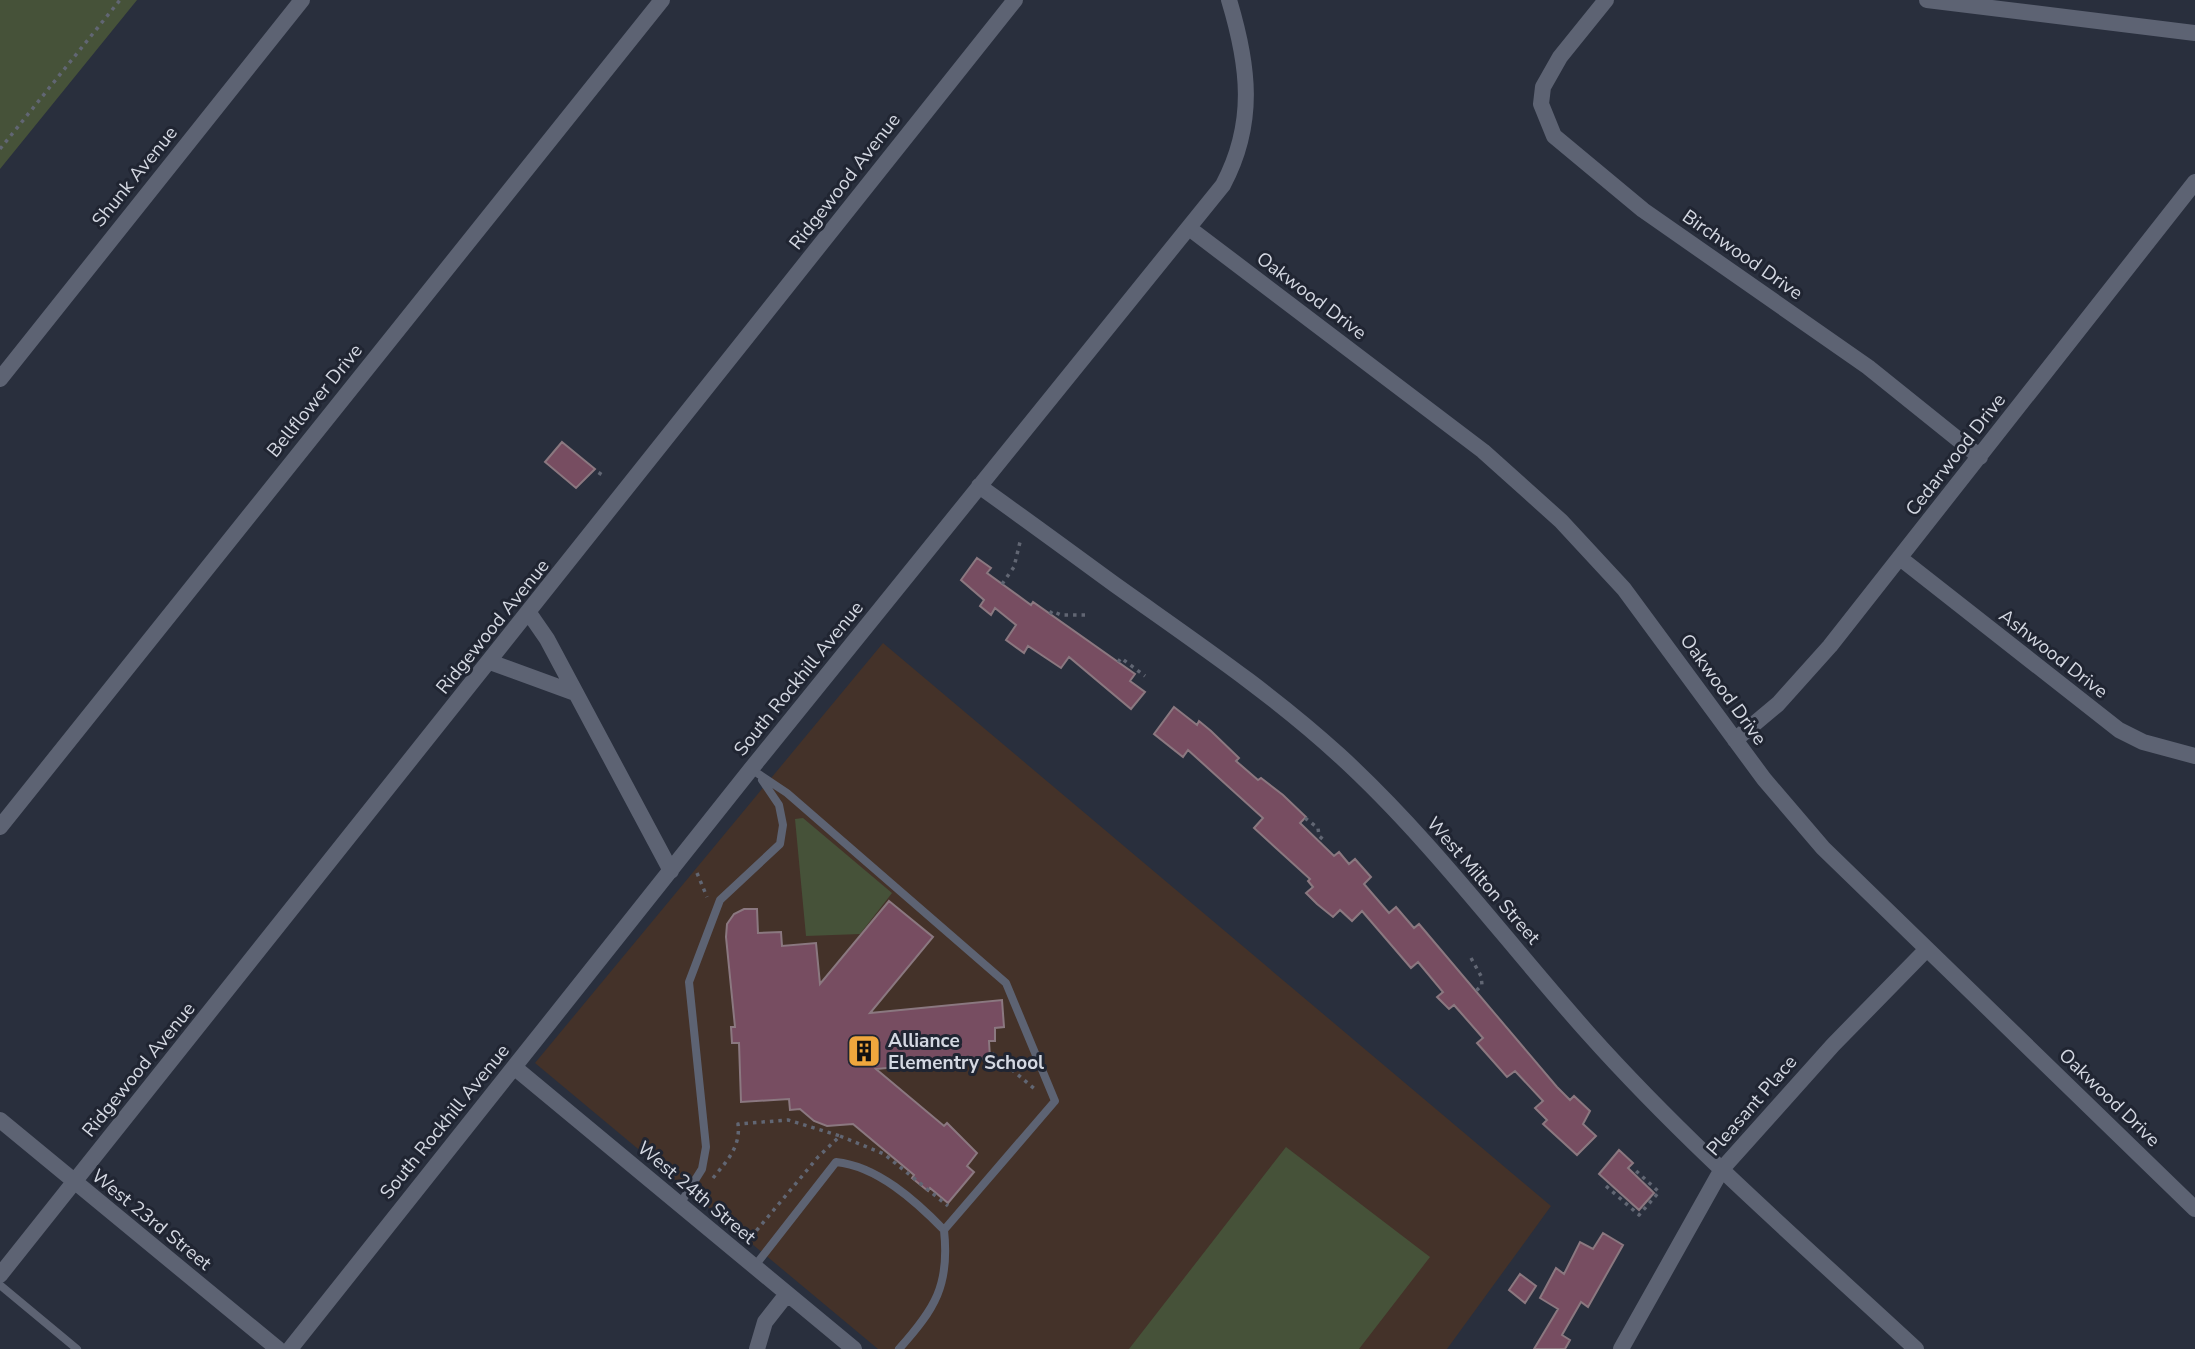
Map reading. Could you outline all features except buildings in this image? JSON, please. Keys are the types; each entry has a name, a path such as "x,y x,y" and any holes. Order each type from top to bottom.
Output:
{"street":[{"name":"Shunk Avenue","path":"0,379 302,0"},
{"name":"Bellflower Drive","path":"0,827 662,0"},
{"name":"Ridgewood Avenue","path":"0,1275 1015,0"},
{"name":"South Rockhill Avenue","path":"290,1349 751,769 1223,185 1233,166 1248,107 1241,49 1229,0"},
{"name":"Birchwood Drive","path":"1606,0 1560,57 1546,80 1541,104 1546,124 1566,148 1654,218 1868,368 1980,457"},
{"path":"1927,0 2195,33"},
{"name":"Cedarwood Drive","path":"1735,740 1805,677 2195,183"},
{"name":"Oakwood Drive","path":"1189,228 1483,451 1523,485 1623,589 1735,740 1823,849 2195,1209"},
{"name":"West Milton Street","path":"979,485 1239,672 1340,756 1428,844 1589,1034 1722,1168 1916,1349"},
{"name":"Ashwood Drive","path":"1900,558 2119,730 2143,742 2195,755"},
{"path":"529,613 547,639 671,871"},
{"path":"490,662 575,693"},
{"name":"Pleasant Place","path":"1621,1349 1722,1168 1833,1045 1926,950"},
{"name":"West 24th Street","path":"514,1067 854,1349"},
{"name":"West 23rd Street","path":"0,1121 278,1349"},
{"path":"757,1349 765,1322 788,1294"}],"lane":[{"path":"680,1204 702,1169 706,1147 689,982 720,900 780,844 779,805 768,785 751,769"},
{"path":"751,769 787,793 1006,983 1055,1101 944,1230"},
{"path":"754,1267 836,1162 857,1164 872,1171 944,1230 947,1254 943,1284 936,1305 899,1349"},
{"path":"0,1285 77,1349"}],"path":[{"path":"0,149 120,0"},
{"path":"599,475 603,469"},
{"path":"1002,584 1014,567 1021,538"},
{"path":"1050,614 1052,611 1061,615 1085,615"},
{"path":"1118,662 1121,658 1145,676"},
{"path":"1305,818 1318,828 1319,835 1325,841"},
{"path":"697,873 709,901"},
{"path":"1471,958 1481,976 1482,985 1476,991"},
{"path":"992,1053 1044,1097"},
{"path":"710,1182 733,1153 739,1134 738,1124 788,1119 884,1154 945,1206 953,1207"},
{"path":"752,1236 818,1157 840,1136"},
{"path":"1606,1186 1639,1215 1659,1192 1633,1168"}],"shaded area":[{"path":"883,643 1551,1206 1447,1349 878,1349 535,1063"}],"green space":[{"path":"0,0 137,0 0,169"},
{"path":"803,818 892,893 860,934 806,936 795,819"},
{"path":"1286,1147 1430,1257 1359,1349 1129,1349"}],"place":[{"name":"Alliance Elementry School","path":"864,1051"}]}
